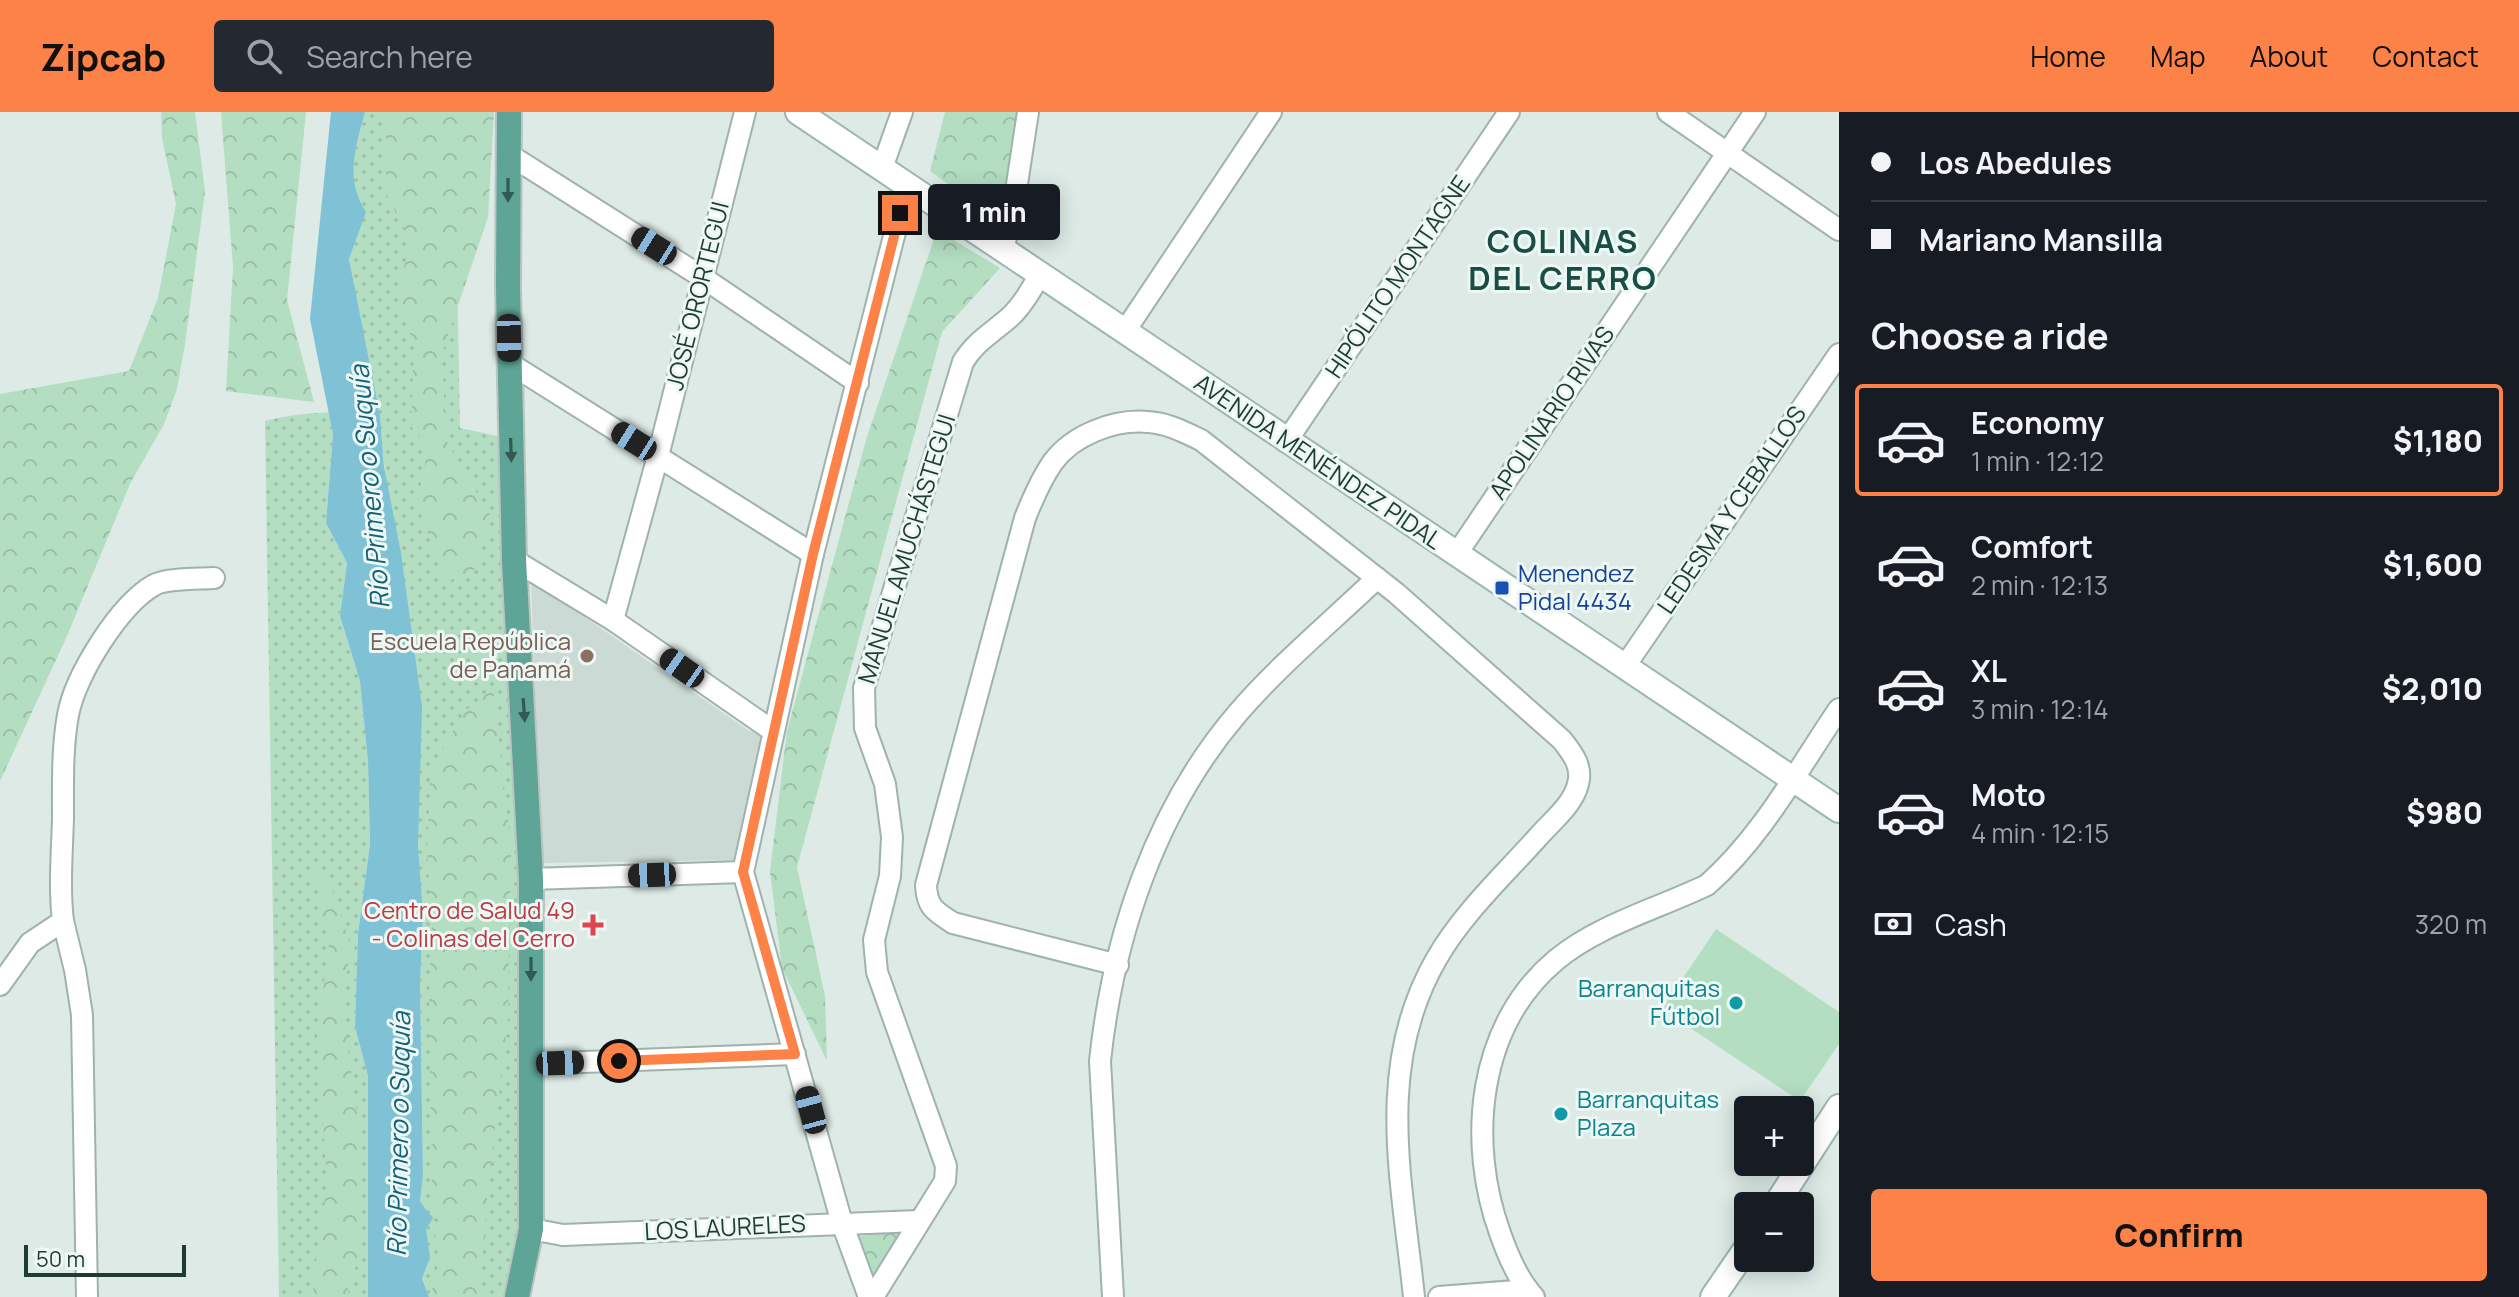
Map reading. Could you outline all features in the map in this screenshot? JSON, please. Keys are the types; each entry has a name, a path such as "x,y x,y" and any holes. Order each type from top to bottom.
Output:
{"main road":[{"path":"509,112 509,363 514,560 531,879 531,1229 517,1297"},
{"name":"AVENIDA MENÉNDEZ PIDAL","path":"798,112 1839,810"},
{"path":"1784,1192 1839,1107"},
{"path":"1713,1297 1734,1266"}],"street":[{"name":"JOSÉ ORORTEGUI","path":"613,620 745,112"},
{"path":"882,168 902,112"},
{"path":"1003,248 1012,217 1028,112"},
{"path":"1125,331 1271,112"},
{"name":"HIPÓLITO MONTAGNE","path":"1286,442 1509,112"},
{"path":"1668,112 1839,230"},
{"name":"APOLINARIO RIVAS","path":"1456,555 1755,112"},
{"path":"508,154 702,277 858,383"},
{"path":"871,1297 842,1223 743,872 813,554 907,185"},
{"name":"MANUEL AMUCHÁSTEGUI","path":"871,1297 945,1181 946,1166 877,972 874,940 890,876 892,837 885,784 865,728 864,688 963,362 972,347 1012,315 1040,274"},
{"name":"LEDESMA Y CEBALLOS","path":"1625,666 1839,354"},
{"path":"509,363 813,554"},
{"path":"1118,965 953,923 926,901 926,885 1025,518 1039,484 1055,459 1072,443 1098,430 1123,423 1147,422 1172,427 1201,440 1377,578 1562,740 1575,755 1580,774 1571,800 1464,921 1438,957 1409,1021 1397,1089 1397,1130 1414,1297"},
{"path":"514,560 613,620 773,731"},
{"path":"87,1297 82,1015 59,893 68,713 76,686 113,623 137,598 157,583 214,578"},
{"path":"1113,1297 1100,1061 1103,1030 1118,965 1134,903 1152,852 1207,755 1260,689 1377,578"},
{"path":"1439,1297 1531,1294 1509,1257 1487,1189 1482,1156 1481,1125 1485,1090 1496,1049 1514,1007 1529,986 1579,942 1707,885 1741,854 1839,709"},
{"path":"531,879 743,872"},
{"path":"0,985 30,943 63,921"},
{"path":"530,1064 795,1054"},
{"name":"LOS LAURELES","path":"531,1229 563,1235 918,1221"}],"shaded area":[{"name":"Escuela República de Panamá","path":"531,580 749,731 768,734 736,860 541,863"}],"green space":[{"path":"161,112 195,112 205,191 177,389 164,424 130,484 67,636 0,781 0,394 129,371 158,298 176,204 162,138"},
{"path":"221,112 306,112 287,300 314,402 226,391 233,267"},
{"path":"365,112 454,112 460,428 511,439 531,1229 517,1297 429,1297 422,1279 430,1257 420,1202 423,1175 420,986 423,915 381,428 331,419 333,434 326,523 347,563 340,616 360,681 368,762 370,844 358,934 355,1027 368,1076 368,1297 279,1297 265,421 322,413 379,414 349,259 365,212 354,187 353,163"},
{"path":"386,112 494,112 488,217 442,353 446,440 491,517 474,570 446,582 417,504 428,448 411,426 414,345 396,295 411,243 386,193"},
{"path":"945,112 1018,112 1003,224 930,171"},
{"path":"937,230 1000,268 942,332 797,867 825,996 827,1061 782,968 770,871 787,731 866,440"},
{"path":"493,689 511,847 508,1018 487,1196 480,1297 435,1297 431,1285 439,1263 435,1236 442,1224 429,1208 432,1182 429,993 432,921 427,852 431,767 466,710"},
{"path":"313,871 333,891 351,947 342,1005 358,1120 358,1263 347,1282 349,1297 313,1297 327,1185 317,1034 329,945"},
{"name":"Barranquitas Fútbol","path":"1716,929 1839,1012 1839,1044 1803,1096 1792,1096 1662,1009"},
{"path":"908,1227 872,1290 858,1237"}],"water":[{"name":"Río Primero o Suquía","path":"331,112 365,112 354,175 355,188 366,212 349,259 380,416 384,467 401,553 422,707 418,846 423,915 420,986 423,1175 420,1202 433,1218 426,1229 430,1257 422,1279 429,1297 368,1297 368,1076 355,1027 358,934 370,844 368,762 360,681 340,616 347,563 326,523 333,434 310,319"}],"place":[{"name":"Menendez Pidal 4434","path":"1502,588"},
{"name":"Escuela República de Panamá","path":"587,656"},
{"name":"Centro de Salud 49 - Colinas del Cerro","path":"593,925"},
{"name":"Barranquitas Fútbol","path":"1736,1003"},
{"name":"Barranquitas Plaza","path":"1561,1114"}],"district":[{"name":"COLINAS DEL CERRO","path":"1563,260"}],"route":[{"path":"619,1061 795,1054 743,872 813,554 900,213"}]}
